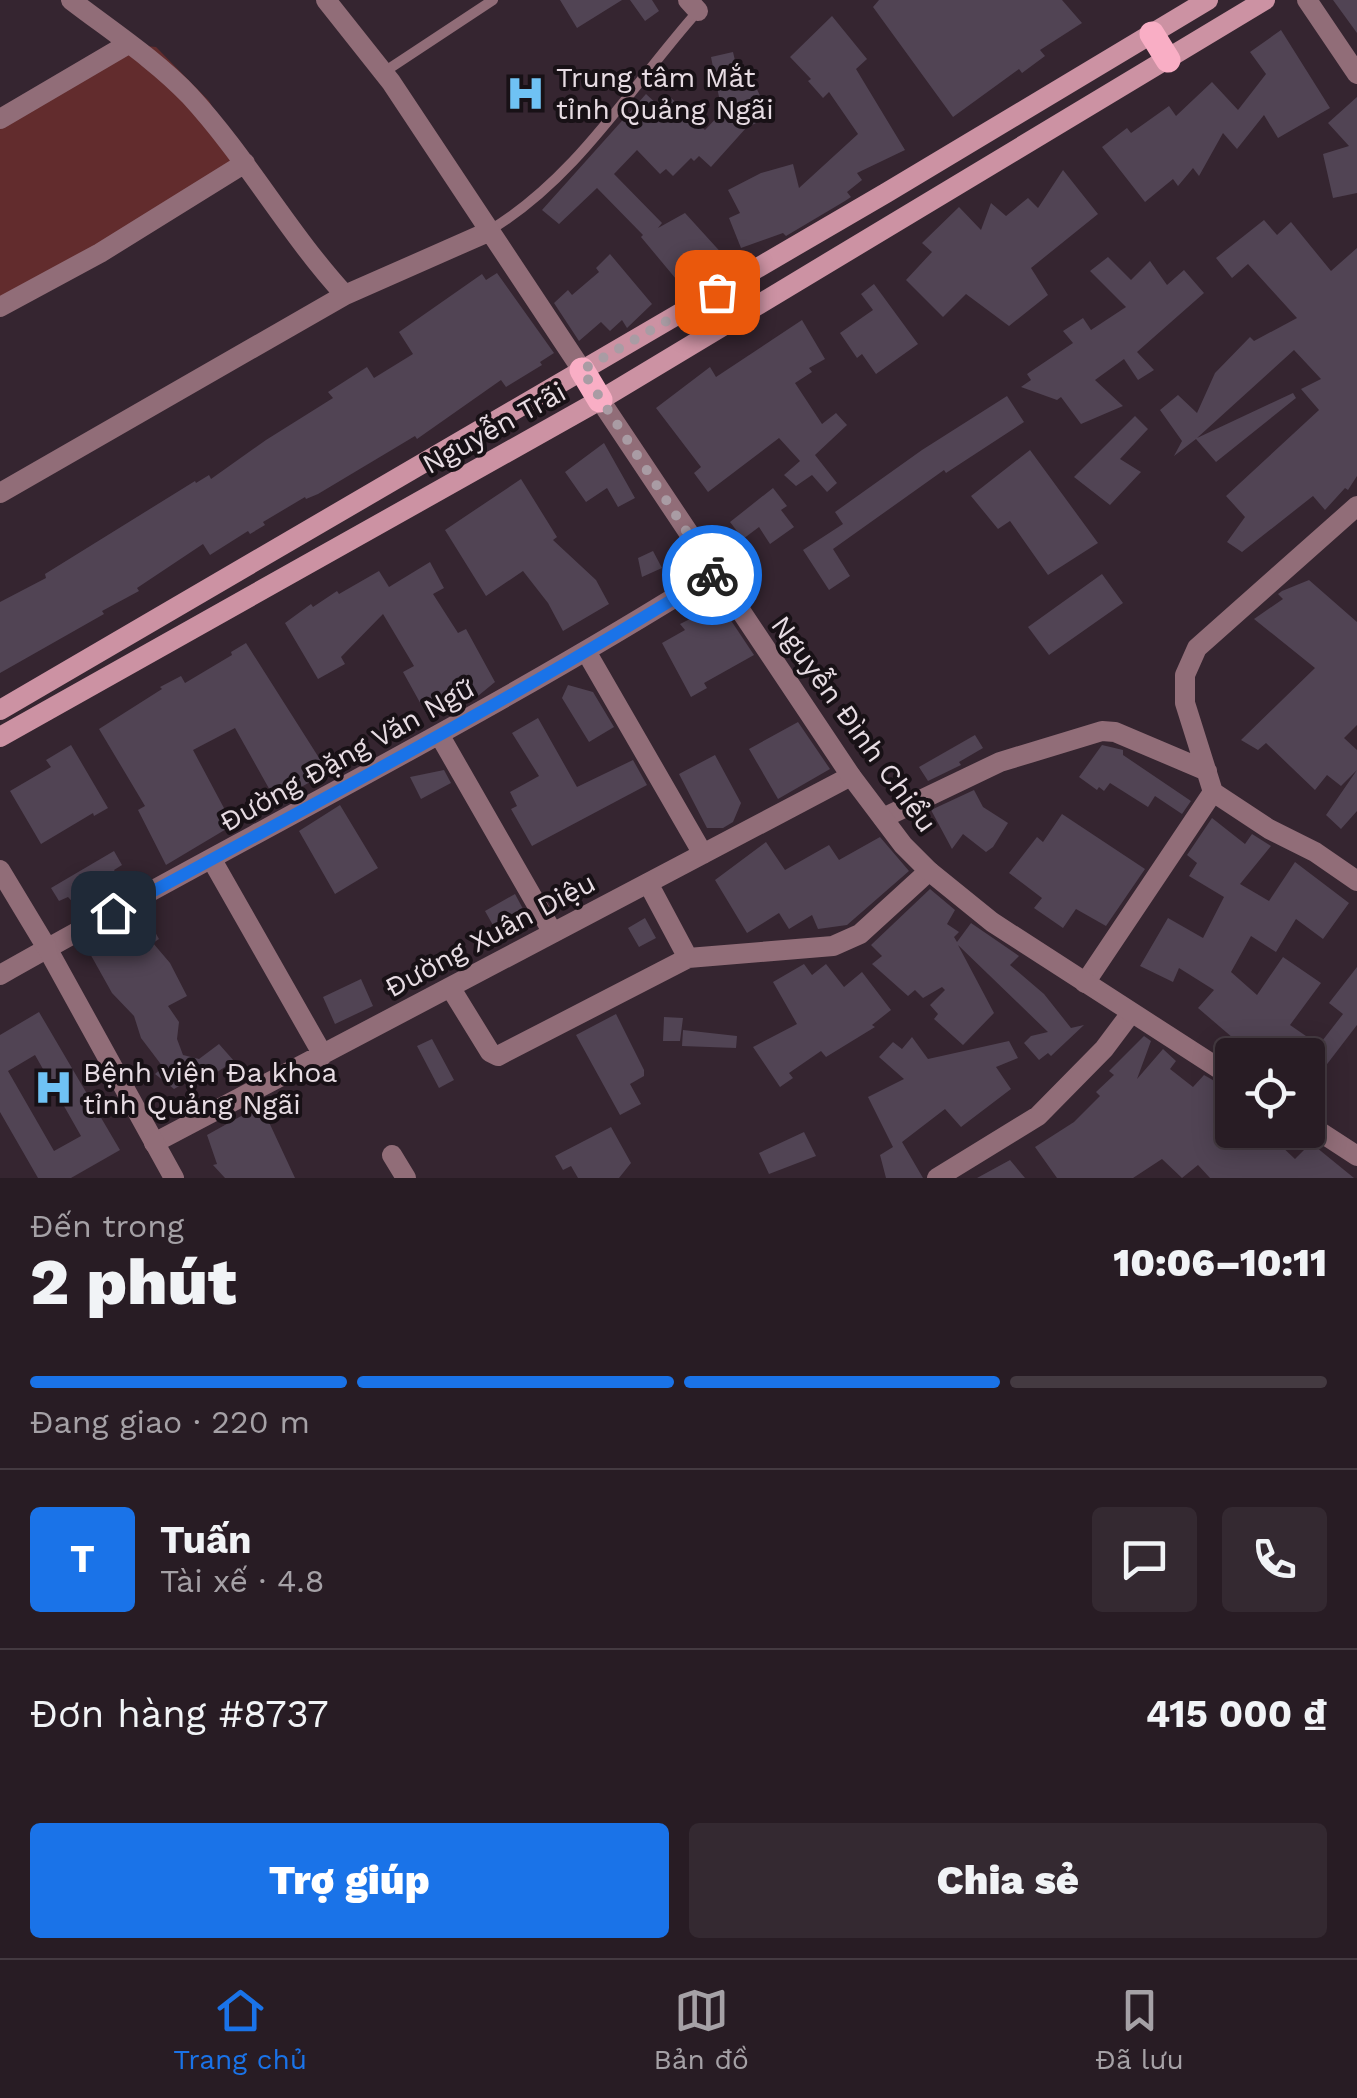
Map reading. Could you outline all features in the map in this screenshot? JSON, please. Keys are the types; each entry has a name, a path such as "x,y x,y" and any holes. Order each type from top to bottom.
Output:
{"main road":[{"name":"Nguyễn Trãi","path":"0,710 886,193 1208,0"},
{"name":"Nguyễn Trãi","path":"0,737 600,400 1265,0"},
{"path":"1152,34 1168,60"},
{"path":"582,370 600,400"}],"street":[{"path":"71,0 188,94 245,163 313,261 345,296"},
{"path":"326,0 384,72 582,370"},
{"path":"1307,0 1357,74"},
{"path":"0,120 128,44"},
{"path":"2,304 100,252 245,163"},
{"path":"0,493 345,296 488,232"},
{"name":"Nguyễn Đình Chiểu","path":"600,400 851,776 904,845 992,922 1215,1066"},
{"path":"1357,506 1197,648 1185,675 1186,703 1213,792 1269,829 1316,852 1357,881"},
{"name":"Đường Đặng Văn Ngữ","path":"0,975 440,736 714,574"},
{"path":"586,653 703,854"},
{"path":"883,818 1000,762 1102,731 1115,732 1207,771"},
{"path":"440,736 553,933"},
{"name":"Đường Xuân Diệu","path":"154,1144 851,776"},
{"path":"1085,983 1213,792"},
{"path":"212,860 323,1054"},
{"path":"0,870 174,1178"},
{"path":"450,987 490,1052 498,1056 688,958 833,946 848,940 860,934 929,870"},
{"path":"648,883 688,958"},
{"path":"937,1178 1038,1116 1104,1049 1132,1013"},
{"path":"1325,1135 1357,1156"},
{"path":"392,1155 406,1178"}],"lane":[{"path":"384,72 492,0"},
{"path":"488,232 539,196 601,129 693,5"}],"shaded area":[{"path":"128,44 156,47 209,101 245,163 0,307 0,121"}],"building":[{"path":"560,0 622,0 577,28"},
{"path":"630,0 652,0 659,11 645,21"},
{"path":"879,0 1062,0 1082,23 1040,50 1045,56 1022,73 1019,69 953,117 873,7"},
{"path":"1333,0 1357,0 1357,33"},
{"path":"832,16 867,59 856,69 905,150 857,173 862,180 847,192 851,197 845,201 786,236 783,233 741,248 729,218 740,213 728,190 761,173 793,164 799,188 858,134 829,92 823,98 790,57"},
{"path":"1281,30 1330,108 1278,138 1264,115 1237,149 1223,133 1199,176 1193,168 1178,186 1173,179 1145,202 1102,147 1127,128 1131,133 1169,106 1176,116 1212,82 1238,110 1266,74 1250,52"},
{"path":"733,52 741,86 750,75 770,116 746,128 711,167 699,156 694,161 691,158 673,176 666,169 660,174 637,150 614,174 662,223 658,228 685,213 726,258 703,278 692,265 676,279 643,235 597,188 559,224 542,210 646,94 659,106 669,96 705,130 722,112 711,57"},
{"path":"1357,97 1357,193 1333,198 1323,154 1349,146 1328,123"},
{"path":"1063,170 1098,214 1031,268 1048,295 1009,326 966,294 943,317 906,280 932,252 922,243 959,207 981,230 991,203 1006,216 1028,198 1038,208"},
{"path":"1264,220 1277,235 1291,222 1331,271 1357,248 1357,476 1348,490 1345,488 1325,510 1313,496 1242,552 1227,542 1245,517 1226,496 1319,410 1301,389 1321,379 1294,350 1197,438 1293,393 1296,398 1216,462 1196,439 1174,456 1182,441 1160,410 1178,395 1197,413 1215,373 1250,337 1254,341 1297,318 1248,264 1232,278 1216,258"},
{"path":"610,254 652,304 627,328 622,320 610,331 601,322 579,341 554,303 568,290 572,295 599,272 596,268"},
{"path":"1108,257 1131,280 1150,261 1167,285 1184,270 1204,293 1137,352 1154,370 1138,380 1124,359 1095,380 1123,406 1081,424 1061,397 1057,400 1021,387 1031,380 1027,374 1073,343 1063,331 1083,318 1091,330 1126,307 1090,271"},
{"path":"497,273 554,353 540,362 542,365 506,387 501,380 417,439 415,436 318,494 305,497 250,534 248,531 210,555 203,544 137,588 139,591 102,611 104,614 0,673 0,602 46,578 45,574 195,481 209,475 211,479 333,398 328,392 367,367 374,378 413,354 399,332 482,274 486,280"},
{"path":"874,284 918,344 876,374 862,354 857,358 840,333 873,310 861,294"},
{"path":"802,320 825,359 795,383 822,424 836,413 847,425 815,455 837,483 827,492 812,475 796,486 784,475 800,461 779,438 708,492 694,473 701,467 656,408 710,367 716,377"},
{"path":"1007,396 1024,422 946,473 944,470 833,549 850,576 829,590 803,550 843,524 835,512"},
{"path":"1135,416 1148,429 1120,459 1141,472 1110,505 1074,477"},
{"path":"604,443 635,498 618,507 607,488 586,502 565,472"},
{"path":"1030,450 1098,543 1048,575 1010,521 998,529 971,496"},
{"path":"521,479 557,537 553,540 596,580 609,604 563,631 548,603 523,571 486,596 445,530"},
{"path":"773,488 787,506 781,510 794,527 770,544 759,527 743,539 730,522"},
{"path":"653,551 662,568 642,577 638,558"},
{"path":"430,562 444,588 433,594 458,633 466,629 495,682 473,700 449,705 428,717 403,672 414,666 383,614 341,657 345,664 318,679 285,623 311,604 313,607 379,571 389,587"},
{"path":"1102,574 1123,603 1049,655 1028,627"},
{"path":"1309,580 1357,622 1357,725 1344,738 1357,750 1357,770 1341,786 1327,775 1315,790 1266,743 1258,750 1241,740 1315,668 1254,619 1283,599 1278,594 1282,591"},
{"path":"720,604 754,655 704,683 707,688 691,697 662,643 685,630 680,624"},
{"path":"246,643 328,772 276,801 235,728 193,750 233,825 166,865 138,810 145,806 99,729 160,687 181,676 185,683"},
{"path":"568,685 593,692 614,727 589,742 562,698"},
{"path":"538,718 577,787 633,760 647,785 532,846 511,809 517,806 510,792 539,776 512,733"},
{"path":"798,722 830,769 778,799 749,749"},
{"path":"975,735 983,748 959,762 961,765 928,781 919,767"},
{"path":"71,745 108,808 41,844 10,791 51,767 46,760"},
{"path":"1102,745 1123,750 1123,755 1191,801 1182,814 1155,796 1148,807 1110,783 1104,791 1099,787 1097,790 1079,777"},
{"path":"715,755 741,803 733,822 723,828 707,828 679,774"},
{"path":"444,770 451,783 421,799 410,777"},
{"path":"1357,770 1357,811 1341,829 1326,815"},
{"path":"974,790 983,807 1008,823 986,852 963,834 952,849 931,810"},
{"path":"340,805 378,868 335,894 299,831"},
{"path":"1062,814 1145,869 1106,926 1076,909 1063,928 1034,908 1042,898 1009,873 1037,837 1043,842"},
{"path":"1212,818 1245,844 1252,834 1271,846 1240,884 1269,901 1295,862 1349,903 1323,939 1296,919 1276,952 1251,936 1231,972 1257,995 1283,957 1321,983 1290,1025 1309,1038 1233,1038 1198,1008 1214,990 1179,968 1173,982 1140,966 1168,918 1203,938 1224,897 1189,876 1197,863 1187,855"},
{"path":"880,837 909,871 847,925 818,929 812,915 789,929 779,913 747,933 715,880 766,842 785,870 829,845 839,860"},
{"path":"114,851 122,865 114,870 123,886 80,910 68,897 59,901 51,888"},
{"path":"930,889 955,910 947,924 959,932 954,937 957,942 971,923 1019,956 1010,965 1044,994 1071,1028 1084,1025 1051,1056 1048,1053 1039,1060 1024,1043 1031,1036 1048,1032 958,945 994,1013 963,1045 934,1019 938,1014 930,1005 945,990 942,987 923,998 915,990 908,996 872,964 882,956 871,945"},
{"path":"515,894 529,920 499,936 485,911"},
{"path":"147,918 159,939 153,943 170,963 187,996 168,1006 179,1022 177,1039 183,1055 199,1059 219,1044 234,1061 211,1076 205,1071 174,1089 155,1074 163,1067 141,1038 134,1016 112,993 88,950"},
{"path":"645,918 656,938 639,947 628,928"},
{"path":"804,964 812,975 826,964 844,987 862,972 891,1010 872,1025 875,1027 826,1057 821,1051 789,1073 793,1078 780,1087 753,1047 797,1024 773,982"},
{"path":"1357,967 1357,1025 1325,1067 1324,1038 1343,1014 1329,1003"},
{"path":"361,979 373,1006 335,1024 323,997"},
{"path":"39,1012 120,1150 71,1178 38,1178 0,1112 0,1035","holes":["35,1055 81,1136 54,1151 8,1071"]},
{"path":"616,1014 644,1070 644,1076 630,1084 641,1104 620,1115 576,1035"},
{"path":"664,1017 683,1018 680,1041 663,1041"},
{"path":"683,1030 737,1036 736,1048 682,1046"},
{"path":"1144,1036 1151,1041 1137,1079 1163,1049 1176,1061 1170,1069 1193,1087 1204,1075 1215,1081 1215,1148 1283,1148 1295,1159 1306,1148 1317,1148 1354,1178 1210,1178 1198,1165 1182,1178 1162,1159 1133,1178 1057,1178 1035,1147 1074,1122 1100,1096 1096,1092 1114,1075 1109,1071"},
{"path":"912,1037 928,1059 1009,1041 1018,1058 996,1067 1011,1089 961,1127 945,1109 902,1142 923,1178 886,1178 880,1155 893,1147 868,1097 904,1079 879,1057 893,1042 902,1049"},
{"path":"432,1039 454,1080 439,1088 417,1046"},
{"path":"261,1105 295,1178 225,1178 213,1165 217,1164 207,1135"},
{"path":"611,1127 631,1163 619,1178 578,1178 571,1166 563,1170 555,1156"},
{"path":"804,1132 816,1156 769,1174 759,1153"},
{"path":"1010,1160 1025,1178 977,1178"}],"way so far":[{"path":"712,575 582,370 717,292"}],"place":[{"name":"Trung tâm Mắt tỉnh Quảng Ngãi","path":"526,93"},
{"name":"Bệnh viện Đa khoa tỉnh Quảng Ngãi","path":"53,1088"}],"route":[{"path":"113,913 440,736 712,575"}]}
